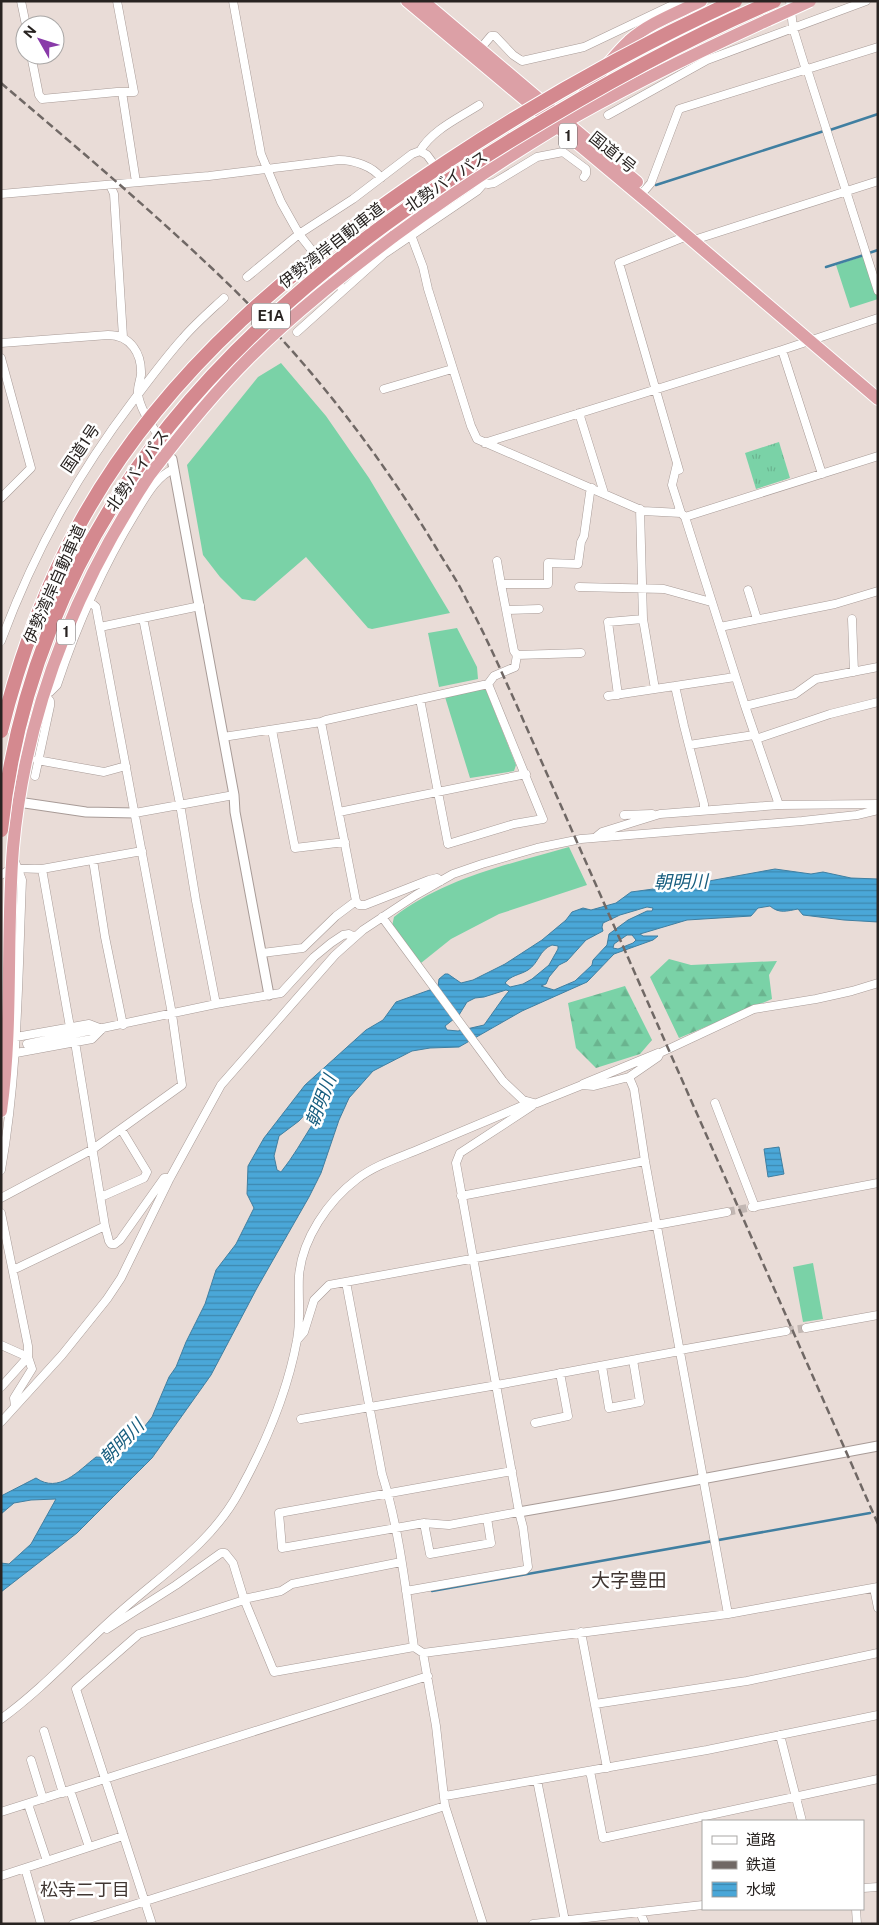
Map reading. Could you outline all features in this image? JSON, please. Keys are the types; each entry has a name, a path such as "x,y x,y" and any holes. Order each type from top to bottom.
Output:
{"highway":[{"name":"国道1号","path":"407,1 563,123 590,141 645,190 692,238"},
{"name":"国道1号","path":"423,1 480,49 728,271 878,398"},
{"name":"北勢バイパス","path":"563,123 618,52 627,35 649,28 701,1"},
{"name":"伊勢湾岸自動車道","path":"1,731 21,658 57,567 80,523 106,480 141,432 183,380 229,332 264,299 340,237 408,188 473,145 582,79 735,1"},
{"name":"伊勢湾岸自動車道","path":"1,830 12,757 23,712 47,640 75,573 97,530 122,488 149,449 210,376 276,311 312,280 350,250 484,157 592,92 700,35 774,1"},
{"name":"北勢バイパス","path":"1,1111 6,1063 11,866 18,802 31,735 53,663 88,582 114,533 149,476 198,414 249,358 310,301 454,193 483,179 563,123 648,85 768,20 810,1"},
{"path":"590,141 586,131 586,122 594,108"}],"street":[{"path":"21,1 24,15"},
{"path":"33,65 39,95 42,99 134,92 117,1"},
{"path":"233,1 261,154 280,202 299,234 343,290"},
{"name":"1","path":"627,35 681,1"},
{"path":"790,1 793,28 878,291"},
{"path":"608,115 648,85 707,60 866,1"},
{"path":"480,49 491,36 495,36 513,55 522,61 627,35"},
{"path":"645,190 651,183 679,109 878,47"},
{"path":"122,92 136,182"},
{"path":"247,277 299,234 381,178 412,154 420,151 425,142 433,135 479,105"},
{"path":"420,151 427,155 454,193"},
{"path":"483,179 488,184 494,182 537,156 563,152 586,169 584,177"},
{"path":"1,194 209,176 346,160 362,164 381,178"},
{"name":"1","path":"296,332 384,254 476,191 483,179"},
{"path":"779,805 672,485 678,467 619,263 692,238 878,181"},
{"path":"110,185 114,194 123,337"},
{"path":"411,235 423,267 452,369 471,426 477,439 484,443 640,510 683,515 878,456"},
{"name":"国道1号","path":"1,641 17,598 56,516 86,467 138,395 183,338 224,298"},
{"path":"484,443 811,341 878,318"},
{"path":"1,343 108,335 123,337 130,342 139,357 140,377 138,395 140,403 172,459 224,737 235,812 270,995"},
{"path":"782,350 822,474"},
{"path":"1,358 31,468 1,498"},
{"path":"384,389 452,369"},
{"path":"579,413 604,493"},
{"path":"35,776 56,685 89,601 124,533 143,502 161,476 174,469"},
{"path":"501,584 548,584 548,563 578,564 592,488"},
{"path":"640,510 642,619 656,689"},
{"path":"224,737 321,722 488,684 494,676 515,667 517,655 514,651 497,561"},
{"path":"578,587 664,589 711,602"},
{"path":"748,590 757,619"},
{"path":"720,627 834,604 878,591"},
{"path":"1,1198 92,1149 182,1085 172,1014 96,607 89,601"},
{"path":"100,628 200,606"},
{"path":"506,610 539,609"},
{"path":"143,618 180,804 216,1004"},
{"path":"618,695 608,622 642,619"},
{"path":"852,619 854,672"},
{"path":"517,655 580,654"},
{"path":"745,706 795,694 816,679 878,667"},
{"path":"608,696 735,677"},
{"path":"420,699 448,844 506,826 543,818 488,684"},
{"path":"43,693 50,692 56,685"},
{"path":"675,686 704,810"},
{"path":"43,693 50,701 50,706"},
{"path":"689,745 755,737 830,714 878,702"},
{"path":"1,712 31,735"},
{"path":"321,722 356,900 359,904 365,905 429,880 437,878 441,881"},
{"path":"272,730 295,848 345,842"},
{"path":"38,760 104,772 126,766"},
{"path":"339,812 526,774"},
{"path":"18,802 86,812 135,813 234,796"},
{"path":"624,815 779,805 878,804"},
{"path":"1,1422 62,1355 107,1300 121,1278 170,1178 221,1085 334,955 354,937 382,917 441,881 463,870 563,842 802,822 857,815 878,810"},
{"path":"594,838 602,832 660,814"},
{"path":"11,866 42,869 142,851"},
{"path":"93,860 105,937 123,1025"},
{"path":"1,1170 10,1112 16,1053 22,880 11,866"},
{"path":"42,869 70,1027"},
{"path":"262,953 303,948 336,916 356,900"},
{"path":"382,917 492,1067 516,1095 523,1100 536,1103"},
{"path":"27,1044 216,1004 281,993 314,957 343,935 349,934 354,937"},
{"path":"1,1719 33,1694 118,1613 203,1542 222,1520 238,1494 269,1433 282,1397 297,1340 299,1275 304,1253 312,1233 326,1212 358,1178 384,1164 522,1106 536,1103 660,1053 754,1009 816,999 878,983"},
{"path":"16,1037 89,1024 102,1029"},
{"path":"16,1053 92,1039 102,1029"},
{"path":"75,1042 105,1226 111,1244 115,1244 120,1240 164,1178 170,1178"},
{"path":"582,1085 594,1086 629,1078 658,1057 660,1053"},
{"path":"629,1078 634,1088 645,1161 728,1614"},
{"path":"716,1102 754,1207 878,1183"},
{"path":"406,1591 525,1570 528,1567 523,1527 518,1512 497,1385 456,1163 460,1153 536,1103"},
{"path":"100,1197 144,1178 147,1172 121,1129"},
{"path":"461,1196 645,1161"},
{"path":"297,1340 304,1332 314,1300 329,1285 727,1212"},
{"path":"1,1213 28,1346 28,1357 32,1369 14,1398 14,1406"},
{"path":"13,1270 105,1226"},
{"path":"346,1282 371,1406 382,1474 388,1492 395,1528 414,1647"},
{"path":"806,1328 878,1315"},
{"path":"301,1419 560,1374 786,1331"},
{"path":"1,1345 28,1357"},
{"path":"1,1387 28,1357"},
{"path":"602,1366 609,1408 640,1402 633,1360"},
{"path":"534,1423 568,1416 560,1374"},
{"path":"512,1471 279,1513 282,1548 424,1523 449,1525 878,1446"},
{"path":"424,1523 430,1554 491,1543 487,1518"},
{"path":"96,1636 176,1586 221,1553 225,1553 233,1563 244,1599 274,1672 414,1647 423,1652 728,1614 876,1588 878,1608"},
{"path":"152,1924 76,1688 139,1634 244,1599 281,1591 292,1584 401,1562"},
{"path":"581,1632 607,1768"},
{"path":"423,1652 436,1726 445,1796 444,1806 483,1924"},
{"path":"595,1704 747,1681 878,1653"},
{"path":"1,1812 428,1676"},
{"path":"445,1796 607,1768 878,1715"},
{"path":"44,1731 66,1792 89,1847"},
{"path":"780,1735 802,1820"},
{"path":"31,1760 43,1799"},
{"path":"589,1771 592,1776 604,1838 878,1779"},
{"path":"538,1780 565,1921"},
{"path":"28,1804 47,1861"},
{"path":"73,1924 444,1806"},
{"path":"1,1876 123,1836"},
{"path":"24,1868 42,1924"},
{"path":"864,1888 878,1887"},
{"path":"533,1924 702,1905"},
{"path":"856,1910 857,1924"},
{"path":"640,1912 644,1924"}],"green space":[{"path":"864,256 878,299 850,308 836,265"},
{"path":"281,363 326,416 369,478 450,613 372,629 368,628 306,557 255,601 242,599 220,577 203,555 187,465 258,377"},
{"path":"779,442 790,478 756,489 745,453"},
{"path":"457,628 477,667 478,679 439,687 428,633"},
{"path":"483,688 486,690 516,765 514,771 470,778 445,697"},
{"path":"569,847 587,885 499,914 451,939 421,963 392,926 394,917 413,903 456,882 501,866"},
{"path":"669,959 691,965 777,961 769,975 772,999 679,1038 650,977"},
{"path":"625,986 652,1040 640,1054 596,1068 576,1048 568,1003"},
{"path":"813,1263 823,1319 803,1322 793,1267"}],"water":[{"name":"朝明川","path":"775,869 811,874 823,872 851,878 878,879 878,922 803,915 798,909 780,911 770,906 758,908 751,916 687,920 640,934 643,936 658,936 653,940 614,954 587,982 522,1011 459,1047 412,1051 373,1071 349,1098 339,1120 321,1173 211,1375 152,1458 77,1533 1,1592 1,1563 9,1564 31,1544 56,1499 14,1503 1,1514 1,1496 36,1478 44,1482 53,1483 68,1479 96,1457 115,1458 126,1450 152,1417 169,1377 176,1367 205,1304 216,1270 236,1244 254,1208 247,1194 248,1166 264,1138 305,1085 366,1030 383,1020 396,1002 438,987 439,979 445,974 461,983 473,980 505,964 542,940 566,920 572,912 583,908 591,910 616,903 631,892 698,883","holes":["647,907 653,908 652,911 647,911 628,920 609,934 607,945 593,960 592,965 575,981 554,990 541,986 546,984 559,965 567,961 586,940 603,931 603,923 620,915","627,935 632,935 636,940 618,949 613,948 614,944","552,945 558,946 549,965 523,984 510,987 505,983 510,978 532,967 548,947","506,990 509,991 484,1025 458,1031 447,1030 445,1026 459,1015 467,1002","325,1101 320,1113 281,1172 277,1170 274,1156 279,1136 299,1121 310,1109 320,1107"]},
{"path":"779,1147 784,1174 768,1177 764,1149"}],"waterway":[{"path":"830,130 878,114"},
{"path":"656,185 824,131"},
{"path":"869,253 878,250"},
{"path":"826,267 864,255"},
{"path":"432,1591 870,1513"}],"tunnel":[{"path":"727,1212 752,1207"},
{"path":"786,1331 806,1328"}],"railway":[{"path":"1,83 167,226 251,306 309,370 363,438 451,572 480,626 517,706 878,1524"}],"district":[{"name":"大字豊田","path":"629,1580"},
{"name":"松寺二丁目","path":"85,1890"}]}
